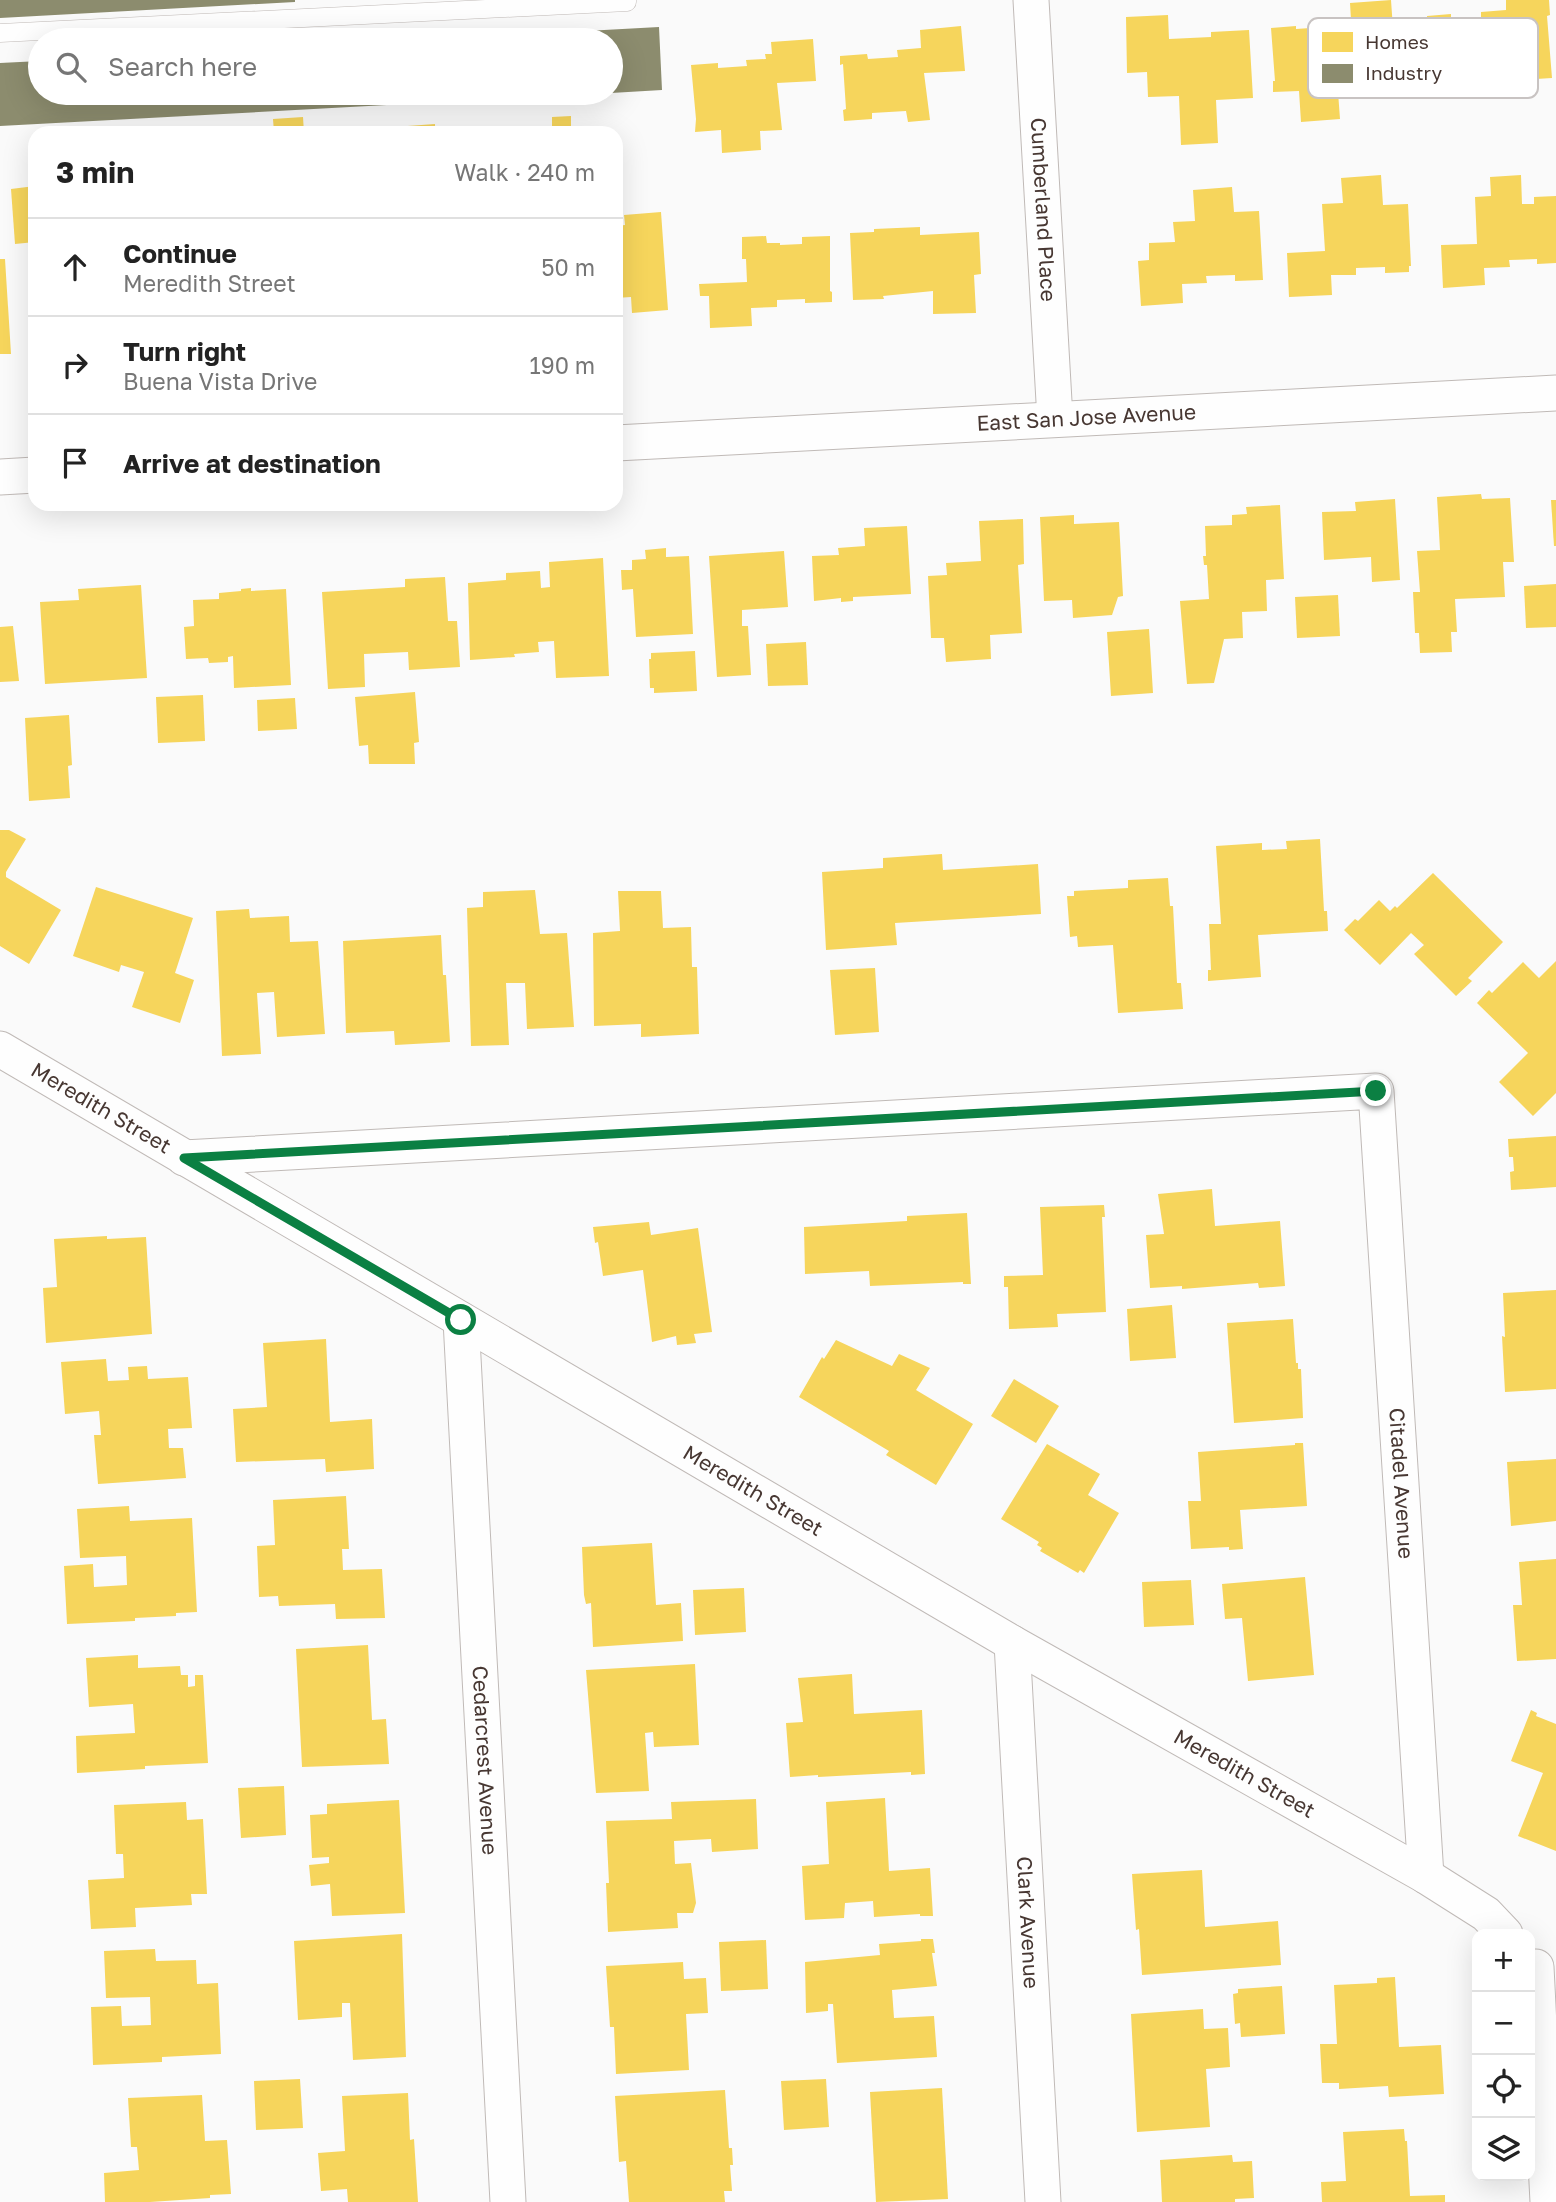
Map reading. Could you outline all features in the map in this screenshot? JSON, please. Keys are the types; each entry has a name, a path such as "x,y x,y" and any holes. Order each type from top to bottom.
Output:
{"street":[{"name":"Cumberland Place","path":"1031,0 1055,419"},
{"name":"East San Jose Avenue","path":"623,443 1556,393"},
{"path":"0,477 28,475"},
{"name":"Meredith Street","path":"0,1049 1012,1643 1426,1876 1486,1914 1500,1929"},
{"name":"Citadel Avenue","path":"184,1158 1376,1091 1426,1876"},
{"name":"Cedarcrest Avenue","path":"461,1320 508,2202"},
{"name":"Clark Avenue","path":"1012,1643 1043,2202"},
{"path":"1540,1968 1548,2202"}],"lane":[{"path":"101,28 627,0"},
{"path":"0,33 28,32"}],"building: Homes":[{"path":"1391,0 1392,18 1351,18 1350,3"},
{"path":"1506,0 1549,0 1550,15 1547,16 1552,78 1538,79 1538,18 1481,18 1481,12 1506,10"},
{"path":"1451,14 1451,18 1427,18 1427,16"},
{"path":"1168,15 1169,39 1211,37 1211,32 1249,30 1253,98 1216,100 1218,143 1181,145 1179,96 1148,97 1147,72 1127,73 1126,17"},
{"path":"961,26 965,71 924,73 930,120 908,122 906,111 872,113 872,119 844,121 843,110 846,109 840,56 867,54 868,59 898,57 897,50 921,48 920,30"},
{"path":"1296,26 1296,29 1308,28 1308,98 1338,98 1340,119 1301,122 1299,91 1273,92 1275,81 1271,28"},
{"path":"813,39 816,81 777,83 782,130 760,131 761,150 722,153 721,130 695,132 691,65 718,63 718,68 747,66 746,60 766,59 765,54 772,54 771,42"},
{"path":"571,116 571,126 552,126 552,117"},
{"path":"303,117 304,126 274,126 273,119"},
{"path":"1381,175 1383,205 1408,204 1409,272 1385,273 1385,267 1356,268 1356,275 1331,275 1332,295 1289,297 1287,253 1325,251 1322,204 1343,203 1341,178"},
{"path":"1521,175 1522,204 1534,204 1534,197 1556,196 1556,263 1537,264 1537,259 1509,260 1510,267 1484,268 1485,285 1443,288 1441,245 1477,244 1475,197 1491,196 1490,177"},
{"path":"28,187 28,243 15,244 11,189"},
{"path":"1232,187 1234,212 1259,211 1263,280 1235,281 1235,275 1206,276 1207,283 1182,284 1183,303 1141,306 1138,261 1149,260 1149,243 1175,242 1173,222 1195,221 1193,190"},
{"path":"661,212 668,310 632,313 631,297 623,298 624,215"},
{"path":"920,227 920,235 979,232 981,274 974,275 976,313 933,314 933,291 883,296 884,299 853,300 850,233"},
{"path":"766,236 767,243 780,245 802,244 802,237 830,236 832,302 777,300 777,307 751,308 752,326 710,328 709,296 700,296 699,284 747,282 746,259 742,259 742,237"},
{"path":"0,259 5,259 11,354 0,354"},
{"path":"1481,494 1482,499 1510,498 1514,562 1503,562 1505,597 1455,599 1457,632 1451,632 1452,652 1420,653 1419,633 1415,633 1413,592 1420,592 1417,551 1440,550 1437,497"},
{"path":"1395,499 1400,580 1372,582 1371,557 1324,560 1322,512 1356,511 1355,502"},
{"path":"1551,500 1556,500 1556,546 1554,546"},
{"path":"1280,505 1284,579 1266,580 1267,611 1242,612 1243,638 1224,639 1214,683 1187,684 1180,601 1209,599 1207,565 1204,565 1203,556 1206,556 1205,526 1232,525 1232,515 1247,514 1246,507"},
{"path":"1074,515 1074,524 1119,522 1123,596 1118,597 1112,615 1073,618 1072,600 1044,601 1040,517"},
{"path":"1023,519 1024,564 1018,565 1022,633 990,635 991,659 946,662 944,638 931,638 928,576 947,575 946,563 981,561 979,521"},
{"path":"907,526 911,594 853,597 853,601 841,602 841,598 814,601 812,556 839,555 838,548 865,546 864,528"},
{"path":"666,548 666,557 689,556 693,634 636,637 633,589 622,590 621,570 632,570 632,560 646,559 645,550"},
{"path":"784,551 788,607 742,610 742,626 748,626 751,675 717,677 709,556"},
{"path":"603,558 609,676 556,678 554,641 538,642 539,652 514,654 515,657 470,660 468,583 506,580 506,573 540,571 541,588 550,587 549,562"},
{"path":"445,577 448,621 457,621 460,667 409,670 408,652 364,654 365,687 328,689 322,592 405,587 405,579"},
{"path":"1556,584 1556,627 1526,628 1524,586"},
{"path":"141,585 147,678 45,684 40,602 79,600 78,589"},
{"path":"251,588 251,591 286,589 291,685 234,688 233,656 228,657 228,662 209,663 208,658 186,659 184,627 194,626 193,600 219,599 219,593"},
{"path":"1338,595 1340,636 1297,638 1295,597"},
{"path":"13,626 19,681 0,682 0,627"},
{"path":"1149,629 1153,693 1111,696 1107,632"},
{"path":"806,642 808,685 768,686 766,644"},
{"path":"695,651 697,691 654,693 654,688 650,688 651,653"},
{"path":"415,692 419,742 414,743 415,764 369,764 368,745 359,746 355,697"},
{"path":"203,695 205,741 158,743 156,697"},
{"path":"295,698 297,729 258,731 257,700"},
{"path":"69,715 72,765 68,766 70,798 29,801 25,718"},
{"path":"0,830 9,830 26,839 6,872 6,877 61,910 29,964 0,946"},
{"path":"1320,839 1324,911 1327,911 1328,931 1258,935 1261,977 1208,981 1208,970 1211,970 1209,924 1221,924 1216,846 1262,843 1262,850 1287,849 1286,841"},
{"path":"942,854 943,870 1038,864 1041,914 895,923 897,945 826,950 822,872 883,868 883,858"},
{"path":"1433,873 1503,942 1468,978 1472,981 1456,996 1414,954 1424,945 1411,933 1380,965 1344,930 1355,919 1358,921 1379,900 1390,911 1395,906 1397,908"},
{"path":"1168,878 1170,906 1173,906 1177,983 1181,983 1183,1009 1118,1013 1113,945 1078,947 1077,936 1070,937 1067,896 1074,896 1074,891 1128,888 1128,880"},
{"path":"96,887 193,918 175,973 194,980 180,1023 132,1007 144,972 121,965 119,972 73,956"},
{"path":"535,890 540,934 567,933 574,1027 527,1029 525,983 506,983 509,1045 471,1046 467,908 483,907 483,892"},
{"path":"618,891 661,891 663,928 691,927 692,967 697,967 699,1034 641,1037 641,1024 594,1026 593,933 620,931"},
{"path":"249,909 250,918 289,916 290,942 318,941 325,1034 277,1037 274,992 257,993 261,1054 222,1056 216,911"},
{"path":"441,935 450,1042 395,1045 394,1031 346,1033 343,941"},
{"path":"1556,961 1556,1093 1533,1116 1499,1082 1528,1053 1477,1003 1489,990 1492,993 1523,962 1539,978"},
{"path":"875,968 879,1032 835,1035 830,970"},
{"path":"1556,1136 1556,1187 1511,1190 1510,1172 1514,1171 1513,1157 1509,1157 1508,1139"},
{"path":"1212,1189 1215,1226 1280,1221 1285,1286 1259,1288 1258,1283 1182,1289 1182,1286 1150,1288 1146,1235 1164,1234 1158,1194"},
{"path":"1104,1205 1105,1217 1102,1217 1106,1312 1057,1314 1058,1327 1009,1329 1008,1287 1004,1287 1004,1276 1043,1275 1040,1207"},
{"path":"967,1213 971,1284 963,1282 870,1286 869,1271 805,1274 804,1227 907,1221 907,1216"},
{"path":"649,1222 651,1235 698,1228 712,1332 694,1334 696,1343 677,1345 676,1336 652,1342 643,1270 603,1276 593,1227"},
{"path":"107,1236 107,1239 146,1237 152,1334 46,1343 43,1288 57,1287 54,1239"},
{"path":"1556,1290 1556,1389 1505,1392 1503,1293"},
{"path":"1172,1305 1176,1358 1130,1361 1127,1309"},
{"path":"1293,1319 1296,1363 1298,1369 1301,1369 1303,1418 1234,1423 1227,1323"},
{"path":"326,1339 330,1422 372,1419 374,1469 326,1472 325,1459 236,1462 233,1409 267,1407 263,1343"},
{"path":"836,1340 892,1366 899,1354 930,1368 916,1390 973,1424 936,1485 886,1455 889,1451 799,1397 822,1357 824,1359"},
{"path":"106,1359 108,1381 129,1380 128,1367 147,1366 148,1379 188,1377 192,1428 168,1429 169,1448 183,1448 186,1478 98,1484 94,1435 101,1435 99,1411 65,1414 61,1362"},
{"path":"1014,1379 1059,1406 1036,1443 991,1416"},
{"path":"1303,1443 1307,1506 1240,1510 1243,1549 1191,1549 1188,1501 1201,1501 1198,1452"},
{"path":"1047,1444 1100,1474 1088,1495 1119,1513 1084,1573 1080,1570 1078,1573 1040,1551 1042,1548 1037,1545 1039,1542 1001,1519"},
{"path":"1556,1459 1556,1521 1511,1526 1507,1462"},
{"path":"346,1496 349,1549 342,1549 343,1570 382,1569 385,1618 336,1619 335,1604 279,1606 278,1596 259,1597 257,1546 275,1545 273,1500"},
{"path":"129,1506 130,1521 192,1518 197,1612 135,1618 135,1621 67,1624 64,1566 93,1564 94,1587 127,1585 126,1556 80,1558 77,1509"},
{"path":"652,1543 656,1605 681,1603 683,1641 593,1647 591,1603 586,1604 584,1595 582,1547"},
{"path":"1556,1559 1556,1659 1517,1661 1513,1605 1522,1605 1519,1562"},
{"path":"1305,1577 1314,1675 1248,1681 1242,1618 1225,1619 1222,1584"},
{"path":"1191,1580 1194,1625 1144,1627 1142,1582"},
{"path":"744,1588 746,1632 695,1635 693,1590"},
{"path":"368,1645 372,1720 386,1719 389,1764 302,1767 296,1649"},
{"path":"138,1655 138,1668 180,1666 181,1675 188,1675 188,1687 195,1686 195,1675 203,1675 208,1763 77,1773 76,1736 135,1733 133,1704 89,1707 86,1658"},
{"path":"695,1664 699,1745 654,1747 653,1732 645,1733 649,1791 596,1793 586,1670"},
{"path":"852,1674 854,1714 922,1710 925,1774 911,1775 911,1772 790,1777 786,1723 803,1722 798,1678"},
{"path":"1531,1710 1537,1713 1536,1716 1556,1724 1556,1851 1518,1836 1543,1773 1511,1761"},
{"path":"284,1786 286,1835 241,1838 238,1788"},
{"path":"885,1798 889,1871 930,1868 933,1916 920,1914 874,1917 873,1901 845,1903 844,1918 805,1920 802,1866 829,1864 826,1802"},
{"path":"756,1799 758,1849 712,1852 711,1839 674,1841 675,1864 691,1863 696,1903 693,1913 677,1913 678,1928 608,1932 606,1821 672,1819 671,1802"},
{"path":"399,1800 405,1913 332,1916 330,1884 311,1886 309,1865 329,1863 329,1857 312,1858 310,1815 327,1814 327,1804"},
{"path":"186,1802 187,1820 203,1819 207,1894 191,1894 192,1905 135,1908 136,1927 91,1929 88,1880 124,1878 123,1854 116,1854 114,1805"},
{"path":"1202,1870 1205,1927 1278,1921 1281,1965 1142,1975 1132,1874"},
{"path":"402,1934 406,2057 353,2060 350,2003 342,2003 342,2017 298,2020 294,1941"},
{"path":"933,1939 935,1953 932,1953 937,1986 892,1990 894,2018 934,2016 937,2057 837,2063 833,2004 828,2004 828,2011 806,2013 805,1962 880,1955 879,1944"},
{"path":"766,1940 768,1989 721,1991 719,1942"},
{"path":"155,1949 156,1961 196,1960 197,1984 218,1983 221,2054 162,2057 162,2062 93,2065 91,2007 121,2006 122,2026 151,2025 150,1997 106,1998 104,1951"},
{"path":"683,1962 684,1979 706,1978 708,2013 686,2014 689,2070 616,2074 614,2027 610,2027 606,1966"},
{"path":"1395,1977 1399,2047 1441,2045 1444,2094 1389,2097 1388,2086 1339,2089 1339,2083 1322,2083 1320,2044 1337,2044 1334,1985 1377,1983 1377,1978"},
{"path":"1282,1986 1285,2034 1241,2037 1240,2023 1235,2024 1233,1994 1238,1993 1238,1989"},
{"path":"1203,2009 1204,2029 1228,2028 1230,2067 1206,2069 1210,2127 1137,2132 1131,2014"},
{"path":"300,2079 303,2128 256,2130 254,2081"},
{"path":"826,2079 829,2127 784,2130 781,2081"},
{"path":"942,2088 948,2199 876,2202 870,2092"},
{"path":"725,2090 729,2148 732,2148 733,2165 730,2165 732,2191 724,2191 725,2202 629,2202 626,2161 619,2162 615,2096"},
{"path":"408,2093 410,2140 414,2139 418,2202 348,2202 347,2189 321,2191 318,2153 345,2151 342,2096"},
{"path":"202,2095 205,2141 227,2140 231,2194 150,2202 105,2202 104,2173 139,2170 137,2147 131,2147 128,2098"},
{"path":"1404,2129 1410,2196 1445,2195 1445,2202 1322,2202 1321,2182 1346,2181 1343,2132"},
{"path":"1232,2155 1233,2162 1252,2161 1254,2198 1235,2199 1235,2202 1162,2202 1160,2160"}],"building: Industry":[{"path":"0,0 295,0 295,2 0,18"},
{"path":"659,27 662,90 623,92 623,29"},
{"path":"28,62 28,105 387,105 0,126 0,63"}],"route":[{"path":"461,1320 184,1158 1376,1091"}]}
